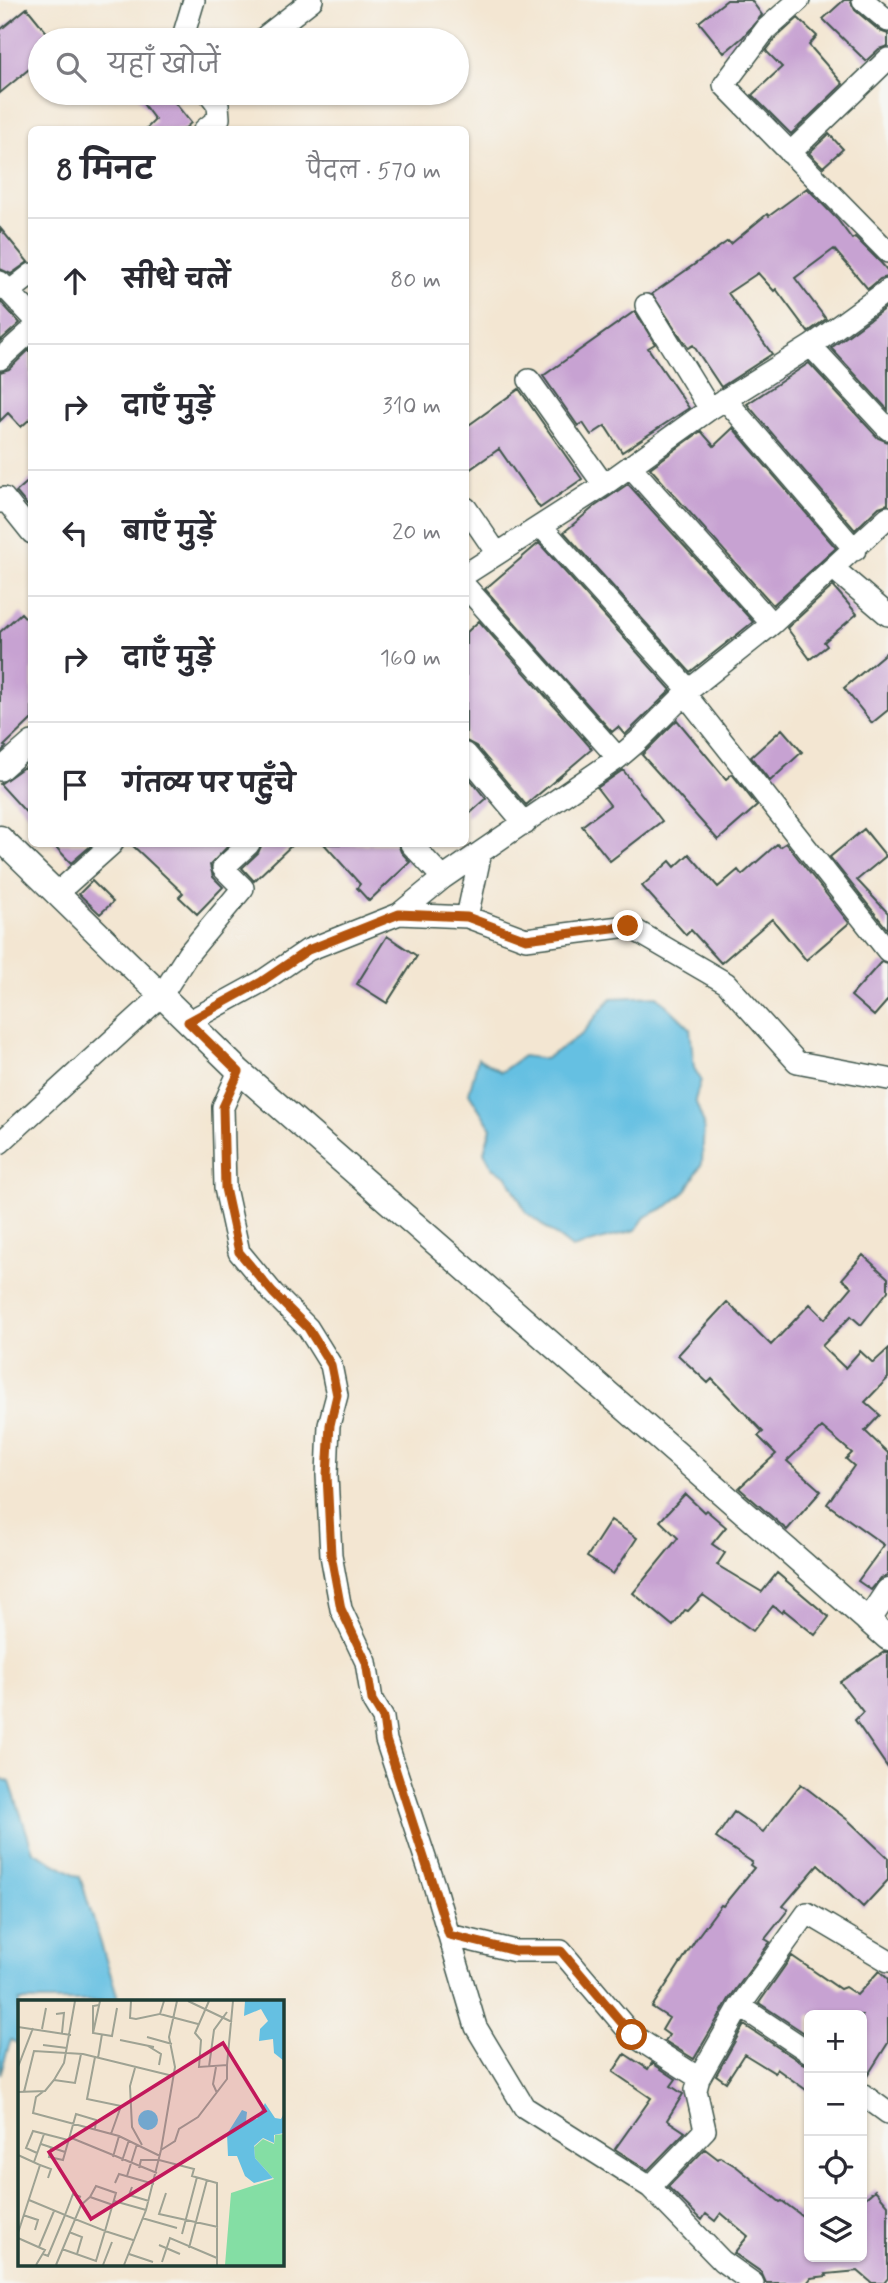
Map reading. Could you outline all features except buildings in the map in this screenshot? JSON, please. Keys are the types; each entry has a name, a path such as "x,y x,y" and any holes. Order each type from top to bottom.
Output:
{"street":[{"path":"186,28 194,0"},
{"path":"276,28 312,0"},
{"path":"799,0 766,29 724,85 886,246"},
{"path":"863,0 888,21"},
{"path":"790,153 888,59"},
{"path":"217,126 218,105"},
{"path":"28,276 5,287 28,312"},
{"path":"469,572 604,485 717,404 811,346 888,290"},
{"path":"646,305 717,404 855,550"},
{"path":"0,359 28,334"},
{"path":"811,346 888,429"},
{"path":"529,380 604,485"},
{"path":"630,466 772,624"},
{"path":"0,502 4,498 28,528"},
{"path":"469,512 496,552"},
{"path":"188,1022 261,982 308,950 399,914 443,878 618,758 687,692 772,624 888,517"},
{"path":"541,526 687,692 888,951"},
{"path":"834,569 888,615"},
{"path":"469,590 618,758"},
{"path":"0,770 28,746"},
{"path":"469,758 525,824"},
{"path":"0,838 239,1072 888,1638"},
{"path":"56,894 108,847"},
{"path":"0,1143 161,996 188,954 243,888 223,869 246,847"},
{"path":"414,847 443,878"},
{"path":"467,917 481,852"},
{"path":"399,914 467,917 526,939 628,926 726,983 797,1062 888,1079"},
{"path":"239,1072 223,1107 225,1188 239,1252 273,1293 308,1328 331,1365 337,1395 330,1425 327,1475 331,1555 341,1609 366,1662 372,1700 383,1718 386,1740 476,2027 524,2107 650,2187 722,2261 753,2283"},
{"path":"868,1621 888,1591"},
{"path":"650,2187 705,2130 696,2090 699,2078 740,2006 807,1913 888,1961"},
{"path":"449,1935 515,1951 561,1951 632,2035 699,2078"},
{"path":"740,2006 804,2049"},
{"path":"867,2098 888,2113"}],"water":[{"path":"657,996 690,1028 694,1068 701,1080 695,1100 704,1124 702,1163 686,1191 668,1206 645,1217 636,1230 572,1248 526,1212 507,1176 493,1168 484,1152 491,1128 469,1093 478,1058 501,1072 523,1056 545,1059 582,1034 611,998"},
{"path":"0,1778 10,1782 33,1851 80,1877 119,2000 18,2000 18,2044 11,2040 0,2074"}],"route":[{"path":"628,926 526,939 467,917 399,914 308,950 261,982 188,1022 239,1072 223,1107 225,1188 239,1252 273,1293 308,1328 331,1365 337,1395 330,1425 327,1475 331,1555 341,1609 366,1662 372,1700 383,1718 386,1740 449,1935 515,1951 561,1951 632,2035"}]}
